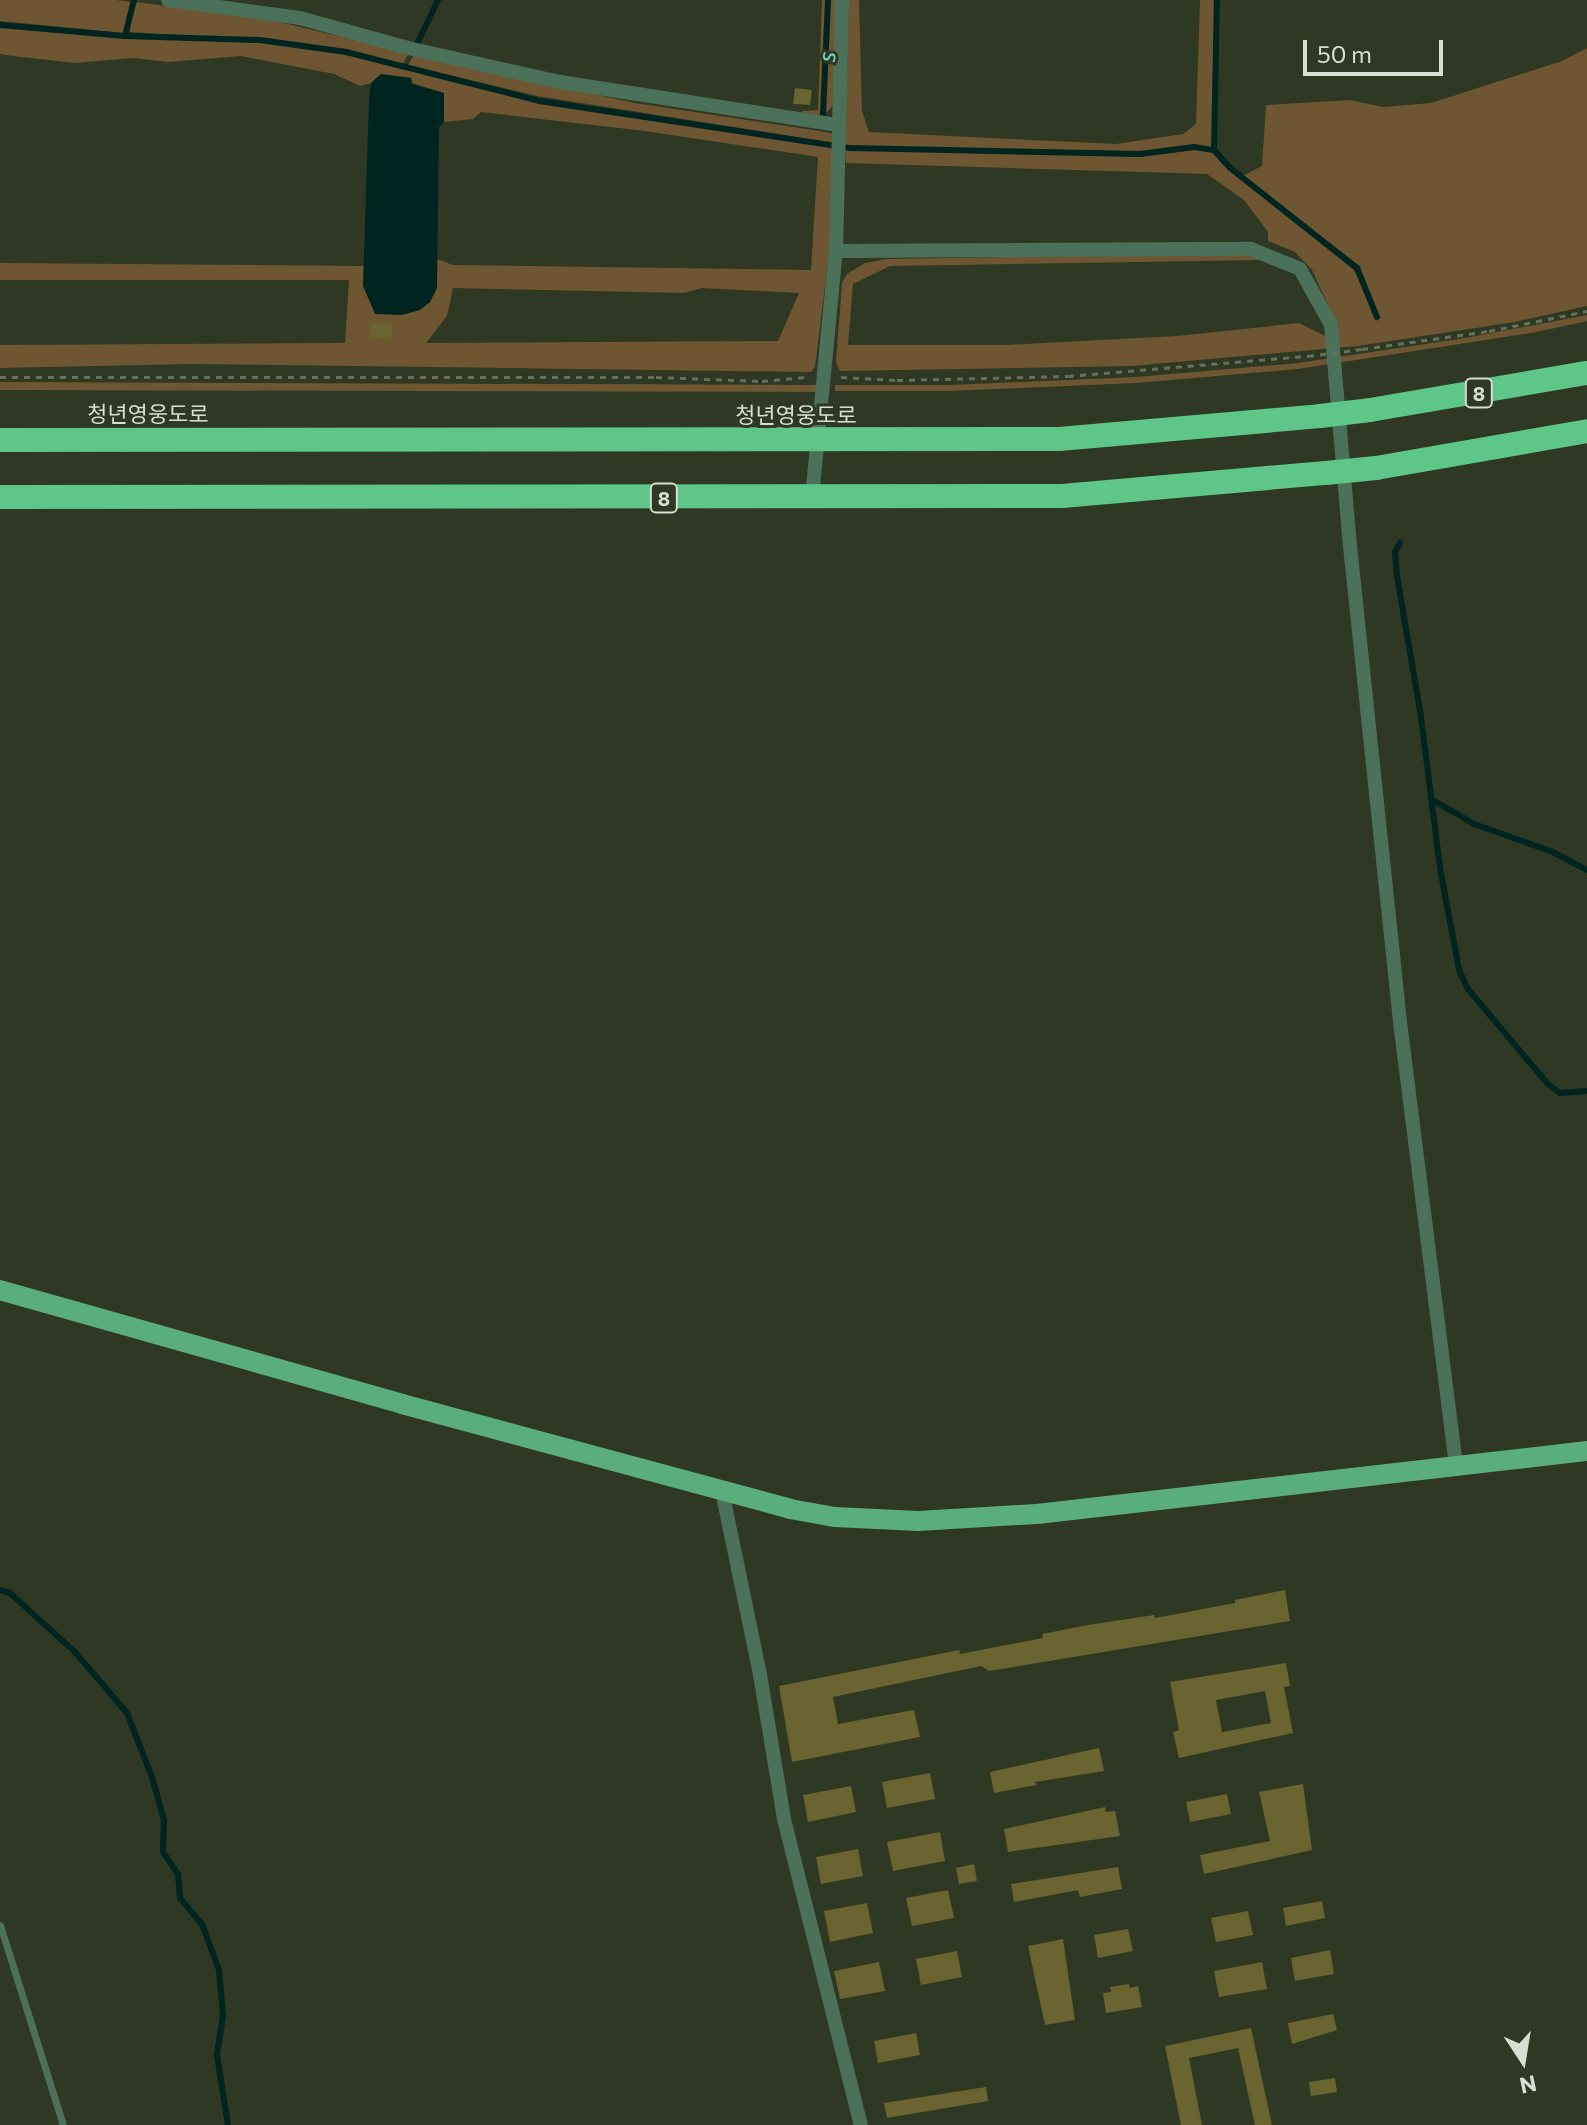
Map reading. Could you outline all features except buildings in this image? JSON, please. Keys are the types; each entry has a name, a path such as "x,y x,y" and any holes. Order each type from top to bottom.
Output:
{"highway":[{"name":"청년영웅도로","path":"0,440 1059,439 1212,428 1370,410 1587,373"},
{"name":"8","path":"0,497 1062,496 1376,468 1587,431"}],"main road":[{"path":"0,1290 722,1491 835,1517 918,1521 1165,1501 1456,1464 1587,1451"}],"street":[{"path":"168,0 300,18 408,48 560,82 839,129"},
{"path":"812,498 836,251 842,0"},
{"path":"836,251 1251,249 1300,269 1331,325 1350,546 1401,1030 1456,1464"},
{"path":"722,1491 760,1675 782,1807 861,2125"}],"lane":[{"path":"0,1925 63,2125"}],"path":[{"path":"0,377 656,377 762,381 825,376 897,380 1022,378 1162,370 1308,356 1489,331 1587,311"}],"shaded area":[{"path":"0,0 132,2 123,33 0,21"},
{"path":"822,0 827,0 821,116 801,115 802,111 818,110"},
{"path":"830,0 838,0 835,103 825,114"},
{"path":"849,0 859,0 862,111 869,132 1116,144 1183,134 1196,124 1200,0 1216,0 1213,149 1194,146 1139,153 845,146"},
{"path":"137,2 275,21 409,53 402,65 346,49 290,42 130,32 130,14"},
{"path":"0,27 125,38 260,43 346,54 538,103 834,147 830,246 815,367 811,372 191,364 0,368 0,345 345,343 349,280 0,280 0,263 365,266 363,286 437,288 437,259 453,265 811,270 818,157 645,131 481,112 473,119 444,122 444,93 412,83 411,78 381,74 371,83 360,86 334,74 241,56 168,62 134,58 75,63 0,54","holes":["453,288 684,293 702,288 799,293 778,341 426,343 447,316"]},
{"path":"1587,48 1587,306 1515,322 1358,346 1132,366 840,371 836,362 842,283 847,274 865,263 887,259 1243,253 1260,260 890,266 853,284 848,345 1006,345 1177,336 1299,323 1327,337 1333,316 1312,270 1295,252 1268,241 1268,232 1244,200 1207,174 846,163 845,149 1138,157 1195,150 1212,152 1224,166 1355,271 1379,324 1358,267 1243,176 1262,166 1266,105 1350,100 1383,107 1431,103 1562,61"},
{"path":"414,55 635,103 826,132 833,134 835,143 537,96 408,65"},
{"path":"1587,315 1587,321 1537,332 1298,369 1136,383 950,391 835,391 835,385 950,385 1136,377 1298,363 1465,338"},
{"path":"0,382 816,385 817,392 0,390"}],"water":[{"path":"381,74 411,78 412,84 444,93 444,122 439,127 437,288 430,302 420,310 402,315 375,314 363,286 369,100 371,83"}],"waterway":[{"path":"418,42 438,0"},
{"name":"s","path":"823,115 828,0"},
{"path":"0,25 125,36 260,40 346,52 539,101 850,148 1140,154 1194,147 1214,150 1217,0"},
{"path":"125,36 134,1"},
{"path":"1214,150 1230,168 1357,268 1377,317"},
{"path":"1400,543 1395,552 1397,576 1421,717 1440,868 1459,970 1468,989 1547,1083 1560,1093 1587,1091"},
{"path":"1431,799 1474,824 1553,852 1587,870"},
{"path":"0,1590 10,1593 75,1652 127,1713 152,1777 164,1820 163,1852 178,1874 180,1898 202,1924 219,1970 223,2016 217,2055 228,2125"}]}
